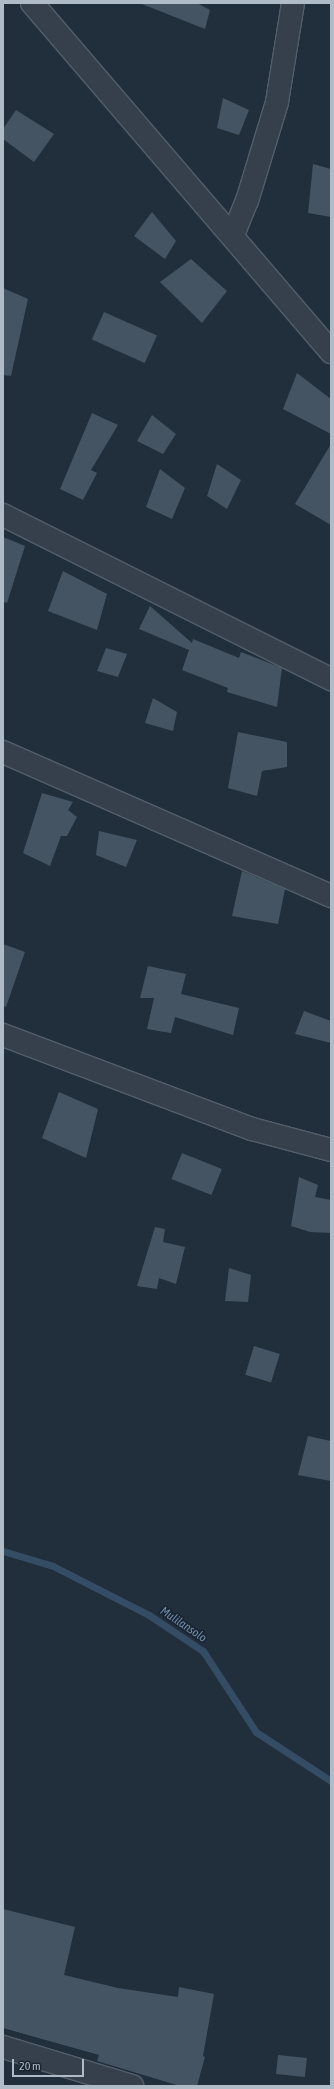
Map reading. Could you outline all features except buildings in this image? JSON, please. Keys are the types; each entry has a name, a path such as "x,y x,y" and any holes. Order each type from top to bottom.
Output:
{"street":[{"path":"32,3 233,235 331,352"},
{"path":"233,235 247,202 277,102 293,3"},
{"path":"3,515 331,679"},
{"path":"3,752 331,896"},
{"path":"3,1035 252,1129 331,1150"},
{"path":"3,2047 132,2086"}],"waterway":[{"name":"Mulilansolo","path":"3,1551 53,1566 149,1615 203,1651 256,1732 331,1781"}]}
